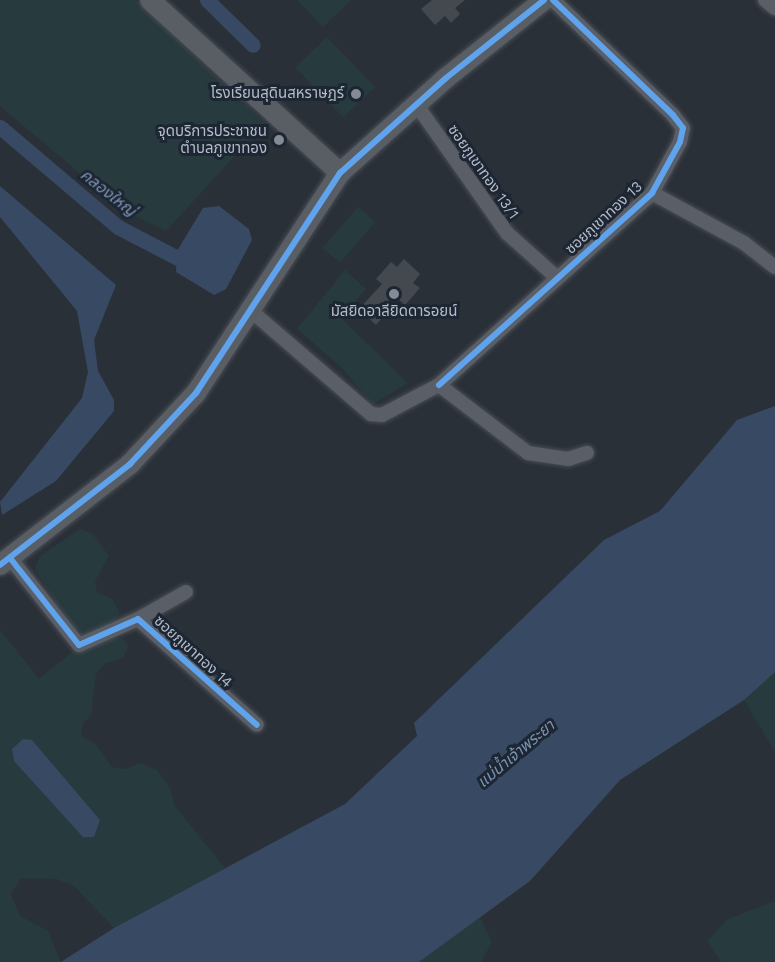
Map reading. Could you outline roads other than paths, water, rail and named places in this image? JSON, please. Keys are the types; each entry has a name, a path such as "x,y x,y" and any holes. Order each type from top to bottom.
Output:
{"street":[{"path":"150,0 340,173"},
{"path":"5,562 130,464 196,393 340,173 416,104 544,0"},
{"name":"ซอยภูเขาทอง 13","path":"250,310 371,414 382,415 440,385 556,277 652,193 680,142 683,128 553,0"},
{"path":"765,0 775,8"},
{"name":"ซอยภูเขาทอง 13/1","path":"416,104 507,233 556,277"},
{"path":"652,193 744,243 775,267"},
{"path":"440,385 528,453 568,459 587,453"},
{"name":"ซอยภูเขาทอง 14","path":"5,562 79,645 138,619 257,725"},
{"path":"138,619 186,592"}],"water":[{"path":"0,186 116,285 94,340 98,371 114,400 114,411 56,481 2,515 0,502 82,398 88,372 77,311 0,217"},
{"path":"219,206 249,229 252,240 226,289 214,295 176,272 177,251 203,208"},
{"name":"แม่น้ำเจ้าพระยา","path":"775,406 775,672 744,700 620,780 530,881 419,962 61,962 114,928 345,804 417,736 414,723 604,540 660,511 737,420"},
{"path":"23,739 32,740 100,820 94,837 83,837 14,761 12,749"}],"waterway":[{"path":"207,0 253,45"},
{"name":"คลองใหญ่","path":"0,127 118,227 193,266"}],"place":[{"name":"โรงเรียนสุดินสหราษฎร์","path":"356,94"},
{"name":"จุดบริการประชาชน ตำบลภูเขาทอง","path":"279,140"},
{"name":"มัสยิดอาลียิดดารอยน์","path":"394,294"}]}
